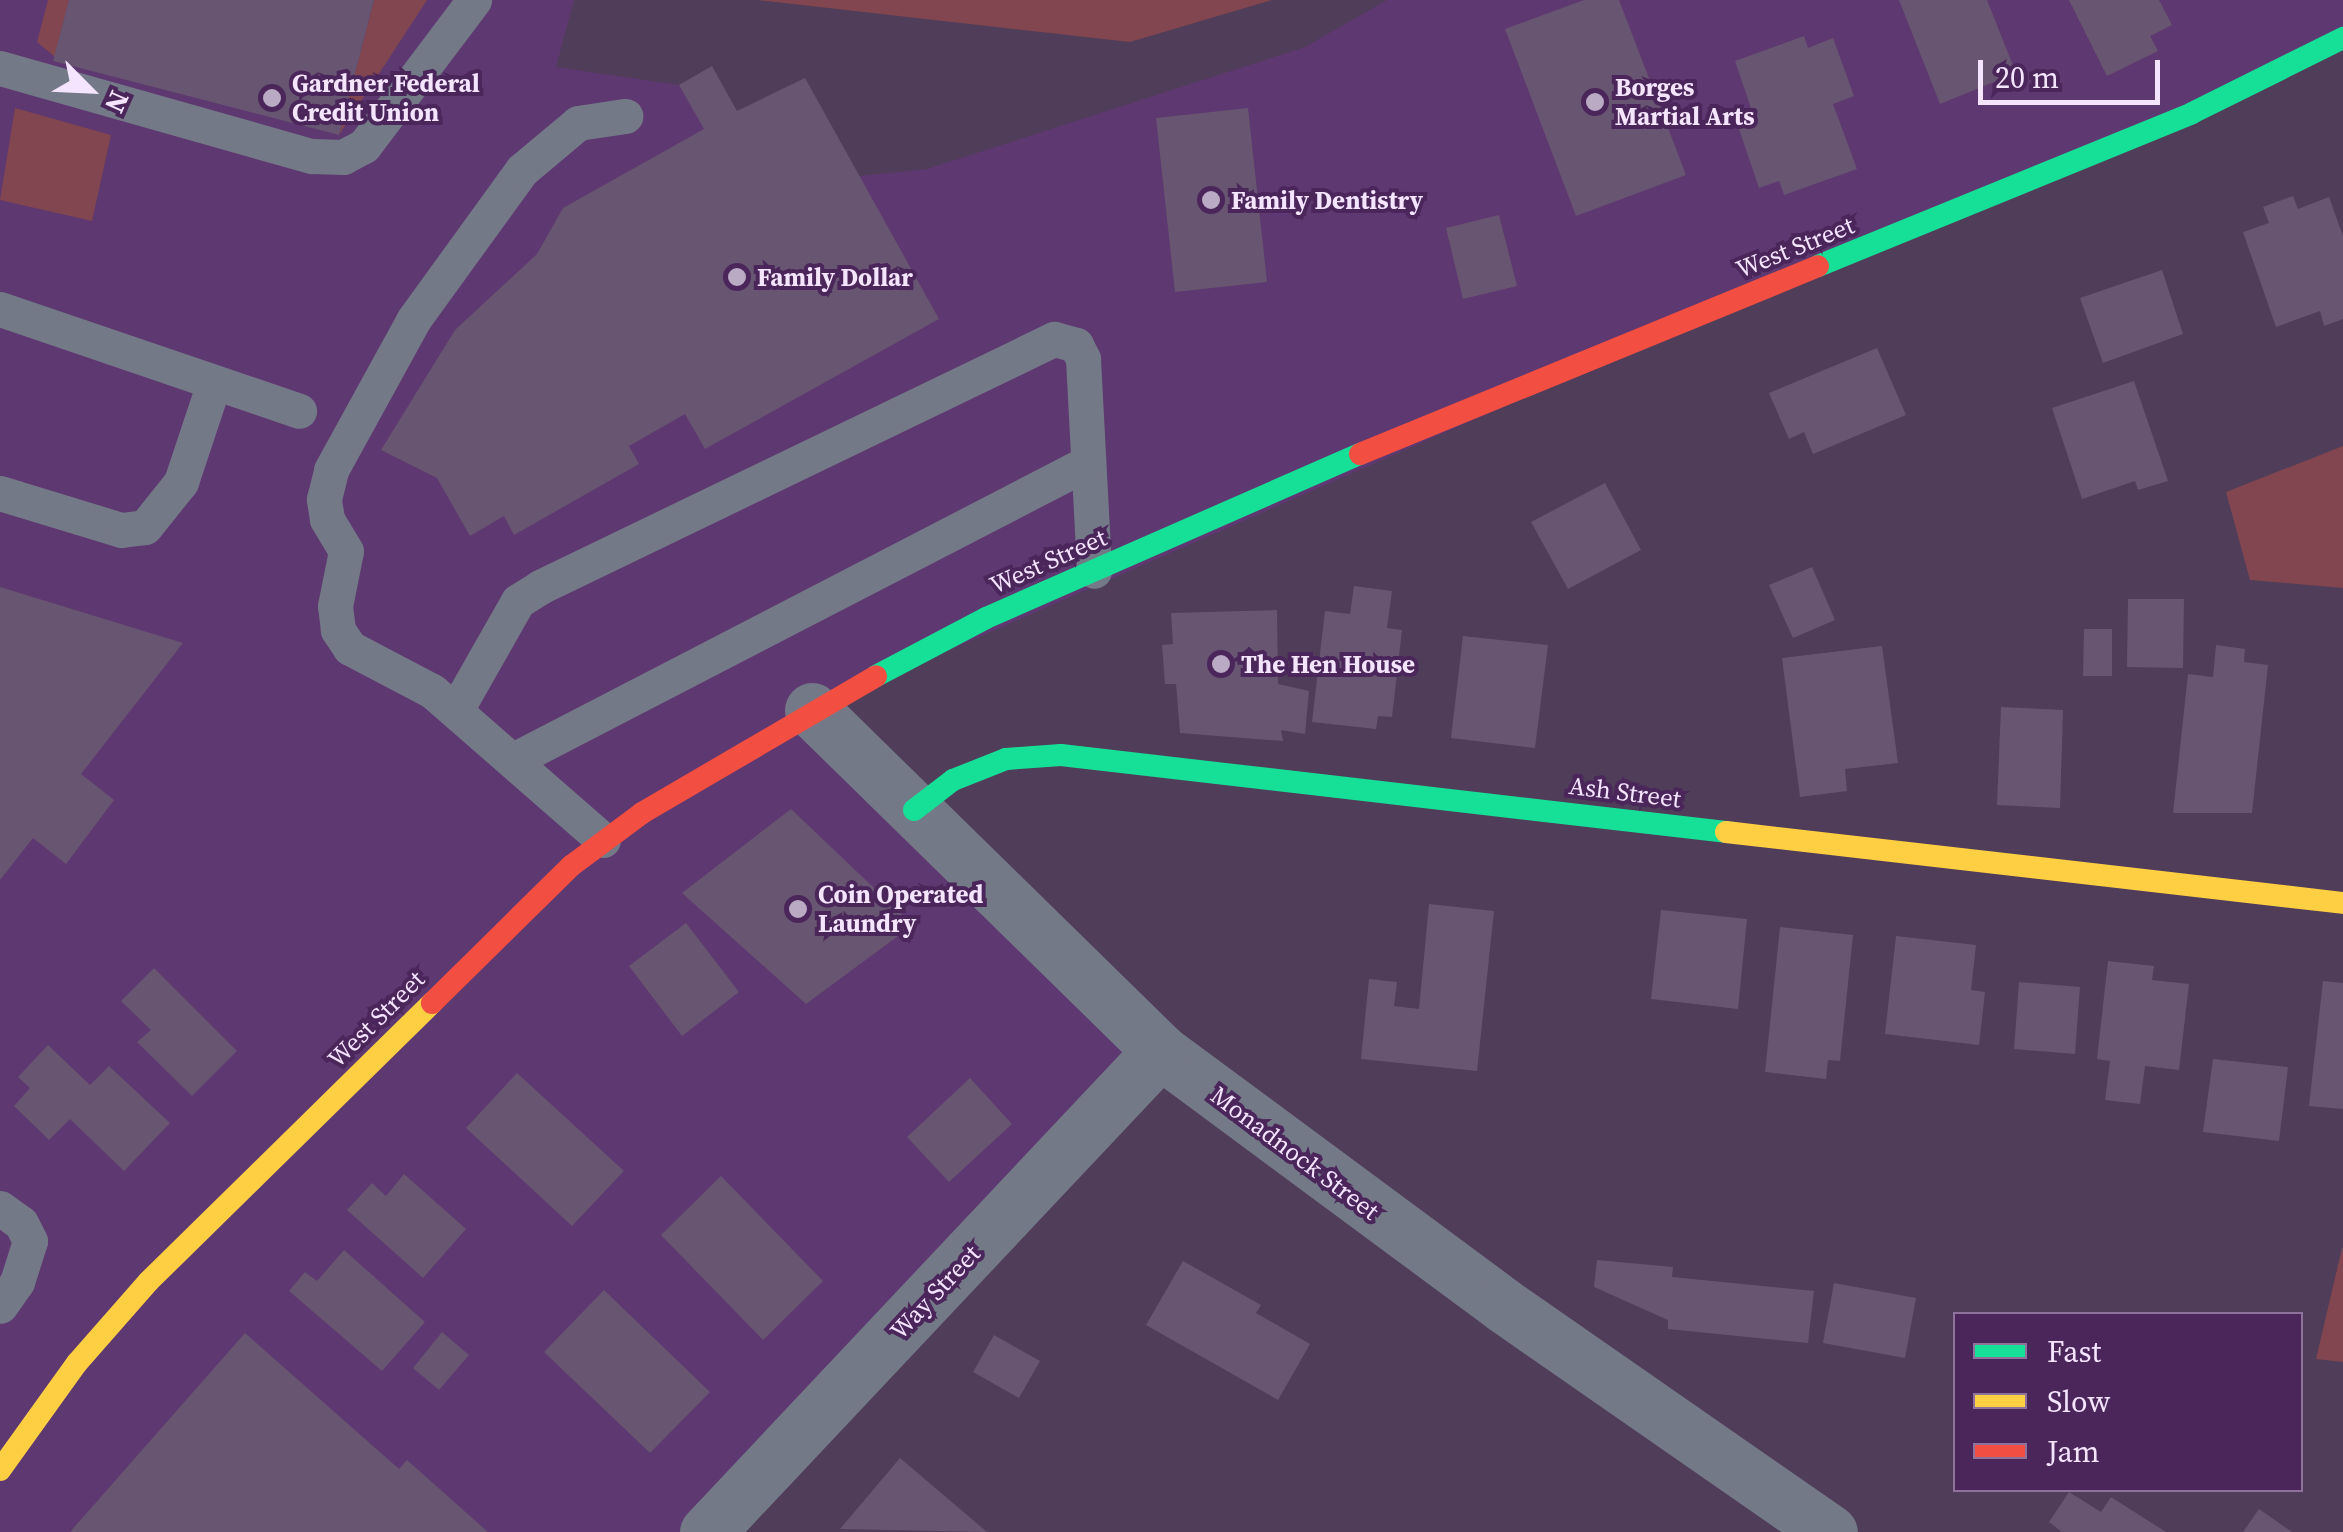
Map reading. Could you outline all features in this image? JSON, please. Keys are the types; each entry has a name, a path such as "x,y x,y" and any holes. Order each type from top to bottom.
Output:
{"main road":[{"name":"West Street","path":"0,1470 77,1363 149,1282 603,840 812,710 986,618 1318,472 2192,114 2343,38"},
{"name":"Ash Street","path":"914,810 953,780 1006,759 1078,756 2343,903"}],"street":[{"name":"Monadnock Street","path":"812,710 1160,1051 1471,1283 1830,1532"},
{"name":"Way Street","path":"707,1532 1160,1051"}],"lane":[{"path":"0,68 312,156 343,156 364,146 474,0"},
{"path":"603,840 456,710 391,665 350,648 338,630 335,606 348,564 341,536 327,519 331,470 414,319 522,170 578,123 625,116"},
{"path":"0,309 300,412"},
{"path":"456,710 518,601 540,587 1040,343 1068,341 1083,360 1094,571"},
{"path":"0,493 121,530 145,526 181,482 214,383"},
{"path":"513,760 1086,463"},
{"path":"0,1208 21,1223 30,1241 17,1282 0,1306"}],"shaded area":[{"path":"0,0 574,0 556,67 679,85 712,66 737,111 805,78 859,176 927,169 1305,47 1387,0 2343,0 2343,38 813,710 1160,1051 707,1532 0,1532"},
{"path":"48,0 69,0 55,57 37,42"},
{"path":"374,0 427,0 339,135"},
{"path":"757,0 1272,0 1130,42"},
{"path":"15,108 111,135 92,221 0,200"},
{"path":"2343,446 2343,588 2250,580 2226,492"},
{"path":"2342,1248 2343,1362 2316,1359"}],"building":[{"name":"Gardner Federal Credit Union","path":"69,0 374,0 339,135 53,61"},
{"name":"Borges Martial Arts","path":"1584,0 1619,0 1686,175 1576,216 1505,29"},
{"path":"1899,0 1987,0 2016,73 1940,104"},
{"path":"2069,0 2159,0 2172,25 2150,36 2158,51 2107,76"},
{"path":"1804,36 1808,48 1833,38 1854,96 1833,104 1857,169 1784,195 1779,181 1759,188 1737,123 1754,117 1735,61"},
{"path":"712,66 737,111 805,78 939,319 705,449 685,414 629,446 639,464 514,535 504,516 470,536 437,478 381,450 455,330 537,254 563,208 704,129 679,85"},
{"name":"Family Dentistry","path":"1248,108 1267,282 1175,292 1156,118"},
{"path":"2293,196 2298,209 2329,197 2343,236 2343,319 2324,326 2320,311 2276,327 2243,232 2269,223 2263,207"},
{"path":"1499,215 1517,286 1463,299 1446,228"},
{"path":"2162,270 2183,334 2103,363 2080,298"},
{"path":"1877,348 1906,415 1813,454 1804,432 1789,439 1769,393"},
{"path":"2134,381 2168,481 2138,490 2135,481 2082,499 2052,408"},
{"path":"1605,483 1641,550 1568,589 1531,522"},
{"path":"1812,567 1835,620 1793,638 1769,585"},
{"path":"1354,586 1392,591 1387,628 1402,630 1392,717 1378,716 1376,729 1312,722 1325,611 1350,614"},
{"path":"0,587 183,643 81,774 114,800 66,864 33,838 0,880"},
{"path":"2128,599 2184,599 2183,668 2127,667"},
{"name":"The Hen House","path":"1277,610 1278,684 1309,691 1305,734 1281,730 1283,741 1180,733 1176,684 1165,684 1162,645 1173,644 1171,613"},
{"path":"2084,629 2112,629 2112,676 2083,676"},
{"path":"1463,636 1548,645 1535,748 1451,738"},
{"path":"2216,645 2245,649 2244,662 2268,665 2252,813 2173,813 2188,674 2213,677"},
{"path":"1882,646 1898,763 1845,769 1847,791 1800,797 1782,658"},
{"path":"2001,707 2063,710 2060,808 1997,805"},
{"name":"Coin Operated Laundry","path":"791,809 913,925 806,1004 682,893"},
{"path":"1429,904 1494,911 1477,1071 1361,1059 1369,979 1397,982 1394,1006 1419,1009"},
{"path":"1661,910 1747,919 1738,1009 1651,999"},
{"path":"686,923 739,992 682,1036 629,966"},
{"path":"1780,927 1853,935 1840,1061 1828,1060 1826,1079 1765,1072"},
{"path":"1896,936 1976,945 1971,990 1985,992 1979,1045 1885,1034"},
{"path":"2108,961 2154,966 2152,980 2189,984 2179,1070 2145,1066 2140,1104 2105,1100 2110,1061 2097,1059"},
{"path":"154,968 237,1051 192,1096 137,1042 151,1030 121,1001"},
{"path":"2323,981 2343,983 2343,1109 2309,1106"},
{"path":"2019,982 2080,987 2075,1054 2014,1049"},
{"path":"48,1045 90,1085 109,1066 170,1123 124,1171 70,1119 49,1140 14,1106 30,1088 18,1077"},
{"path":"2213,1059 2288,1067 2279,1141 2203,1132"},
{"path":"517,1073 624,1171 572,1226 466,1128"},
{"path":"970,1078 1012,1124 949,1182 907,1137"},
{"path":"404,1174 466,1229 423,1278 347,1210 372,1183 386,1196"},
{"path":"721,1176 823,1281 763,1340 661,1235"},
{"path":"344,1250 425,1322 382,1371 289,1291 305,1272 317,1281"},
{"path":"1597,1260 1673,1267 1672,1277 1814,1291 1808,1343 1668,1329 1668,1320 1594,1287"},
{"path":"1183,1261 1261,1305 1256,1313 1310,1344 1278,1400 1146,1325"},
{"path":"1834,1283 1916,1298 1905,1358 1823,1343"},
{"path":"604,1290 710,1392 650,1453 544,1352"},
{"path":"442,1332 469,1355 439,1390 413,1368"},
{"path":"245,1333 399,1469 407,1460 488,1532 70,1532"},
{"path":"994,1335 1040,1361 1019,1398 973,1372"},
{"path":"900,1458 987,1532 840,1529"},
{"path":"2069,1492 2101,1512 2111,1497 2166,1532 2062,1532 2049,1522"},
{"path":"2259,1509 2292,1532 2243,1532"}],"traffic: fast":[{"path":"1818,266 2192,113 2343,38"},
{"path":"876,676 986,618 1360,454"},
{"path":"914,810 953,780 1006,759 1061,755 1726,832"}],"traffic: slow":[{"path":"1726,832 2343,903"},
{"path":"0,1470 77,1363 149,1281 432,1003"}],"traffic: jam":[{"path":"1360,454 1818,266"},
{"path":"432,1003 571,866 642,813 876,676"}],"place":[{"name":"Gardner Federal Credit Union","path":"272,98"},
{"name":"Borges Martial Arts","path":"1595,102"},
{"name":"Family Dentistry","path":"1211,200"},
{"name":"Family Dollar","path":"737,277"},
{"name":"The Hen House","path":"1221,664"},
{"name":"Coin Operated Laundry","path":"798,909"}]}
